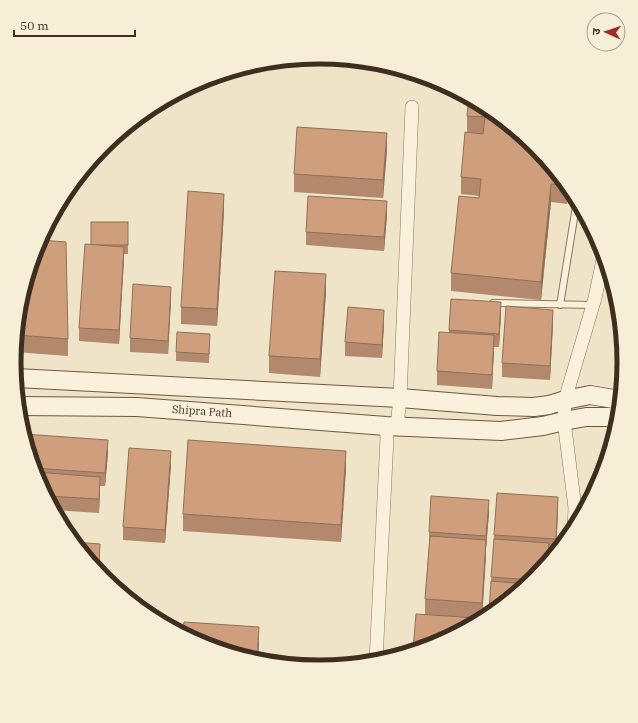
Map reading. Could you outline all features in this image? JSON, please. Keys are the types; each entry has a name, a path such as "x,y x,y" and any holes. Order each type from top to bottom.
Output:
{"street":[{"path":"376,654 386,446 400,398 412,107"},
{"path":"575,515 564,421 565,400 595,298 601,267"},
{"path":"22,378 400,398 497,406 534,407 590,395 614,399"},
{"name":"Shipra Path","path":"25,406 137,406 391,426 501,431 543,426 586,417 611,417"}],"lane":[{"path":"560,305 575,210"},
{"path":"489,303 593,305"}],"building":[{"path":"468,103 515,137 543,165 559,185 551,184 541,282 451,273 459,196 479,198 481,179 461,177 465,132 483,134 485,117 467,116"},
{"path":"297,127 387,133 383,180 294,174"},
{"path":"188,191 224,194 217,309 181,307"},
{"path":"308,196 387,201 384,237 306,232"},
{"path":"91,222 128,222 128,245 91,245"},
{"path":"47,241 66,242 68,339 23,335 31,284"},
{"path":"85,244 124,247 119,330 79,328"},
{"path":"275,271 326,274 320,359 269,356"},
{"path":"133,284 171,287 168,341 130,338"},
{"path":"451,299 501,302 499,334 449,330"},
{"path":"506,306 553,310 550,366 502,363"},
{"path":"348,307 384,310 382,345 345,342"},
{"path":"177,332 210,334 209,354 176,352"},
{"path":"439,332 494,335 492,375 437,371"},
{"path":"30,434 108,440 105,473 41,469"},
{"path":"188,440 346,451 341,525 183,514"},
{"path":"129,448 171,451 165,530 123,527"},
{"path":"43,473 100,477 99,499 54,496"},
{"path":"497,493 558,497 556,539 494,535"},
{"path":"431,496 489,500 486,536 429,532"},
{"path":"430,536 486,540 482,603 425,599"},
{"path":"494,539 549,543 549,551 522,579 491,577"},
{"path":"83,543 100,544 99,562"},
{"path":"491,581 518,583 500,598 489,606"},
{"path":"416,614 472,618 451,629 413,644"},
{"path":"184,622 259,627 257,653 223,644 184,627"}]}
